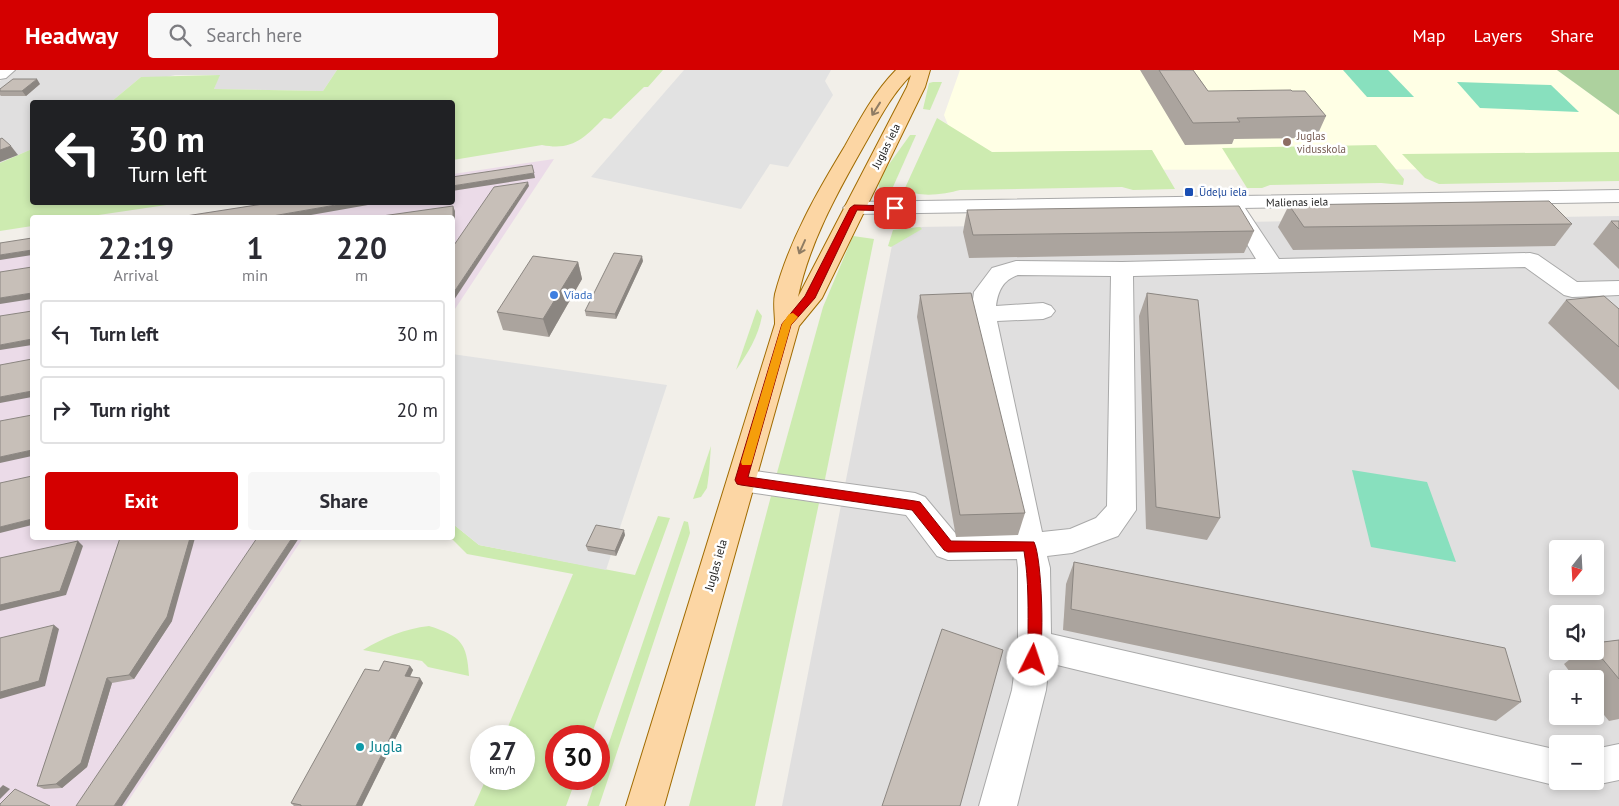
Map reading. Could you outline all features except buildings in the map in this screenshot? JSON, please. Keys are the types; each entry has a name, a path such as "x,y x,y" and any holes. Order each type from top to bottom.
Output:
{"main road":[{"name":"Juglas iela","path":"645,806 787,324 786,296 799,253 823,202 873,113 892,84 906,70"},
{"name":"Juglas iela","path":"787,324 810,298 916,87 921,70"},
{"path":"823,202 854,208"}],"street":[{"path":"0,74 6,70"},
{"name":"Malienas iela","path":"854,208 1619,196"},
{"path":"1232,203 1272,266"},
{"path":"998,806 1029,690 1035,645 1034,568 983,314 986,292 1000,273 1016,268 1122,269 1530,260 1572,290 1598,312"},
{"path":"741,480 915,505 948,547 1030,546 1072,541 1107,527 1121,510 1122,269"},
{"path":"1572,290 1619,288"},
{"path":"983,314 1043,311"},
{"path":"1035,645 1549,766"},
{"path":"1604,765 1619,762"}],"shaded area":[{"path":"15,70 337,70 323,91 214,89 219,75 175,75 162,78 141,77 113,100 30,100 30,150 0,163 0,81"},
{"path":"684,70 831,70 825,81 833,95 788,167 770,164 741,209 591,177"},
{"name":"Juglas vidusskola","path":"960,70 1557,70 1619,115 1619,169 966,170 944,115"},
{"path":"554,159 455,309 455,215 190,215 255,205 455,205 455,174"},
{"path":"1619,216 1619,806 782,806 894,235 917,227"},
{"path":"30,239 30,540 302,540 125,806 0,806 0,244"},
{"path":"455,354 667,385 606,570 479,545 455,526"}],"green space":[{"path":"337,70 663,70 648,87 644,87 611,119 604,118 577,141 562,146 542,145 455,160 455,100 113,100 141,77 220,75 214,89 323,91"},
{"path":"1343,70 1388,70 1414,97 1367,97"},
{"path":"1557,70 1619,70 1619,115"},
{"path":"942,82 930,110 923,109 929,83"},
{"path":"1457,82 1551,85 1579,112 1480,108"},
{"path":"937,118 992,152 1152,150 1175,189 1133,190 1122,187 960,190 939,194 917,194 905,188"},
{"path":"910,135 916,135 889,196 880,191 878,183"},
{"path":"1376,145 1404,179 1403,185 1381,183 1270,185 1262,188 1247,188 1222,148"},
{"path":"30,150 30,205 166,205 99,215 30,215 30,226 0,231 0,163"},
{"path":"1619,152 1619,181 1439,184 1425,178 1402,154"},
{"path":"920,227 922,229 891,247 888,246 893,230"},
{"path":"853,236 874,239 824,484 775,480 823,307"},
{"path":"757,309 762,316 758,331 736,370"},
{"path":"711,446 707,488 701,497 693,499"},
{"path":"1352,470 1427,482 1456,562 1371,547"},
{"path":"771,496 819,503 755,806 689,806"},
{"path":"658,516 670,518 595,725 545,725 545,790 572,790 566,806 474,806 481,790 535,790 535,725 509,725 573,574 467,554 453,540 455,540 455,526 479,545 635,575"},
{"path":"684,521 688,522 690,533 610,773 610,740"},
{"path":"429,626 448,633 460,642 464,648 469,676 428,667 422,661 363,650 395,634"},
{"path":"592,790 604,790 599,806 587,806"}],"slow traffic":[{"path":"747,462 787,324 793,317"}],"place":[{"name":"Juglas vidusskola","path":"1287,142"},
{"name":"Ūdeļu iela","path":"1189,192"},
{"name":"Viada","path":"554,295"},
{"name":"Jugla","path":"360,747"}],"route":[{"path":"895,208 854,208 810,298 787,324 741,480 915,505 948,547 1030,546 1034,568 1035,645 1033,660"}]}
